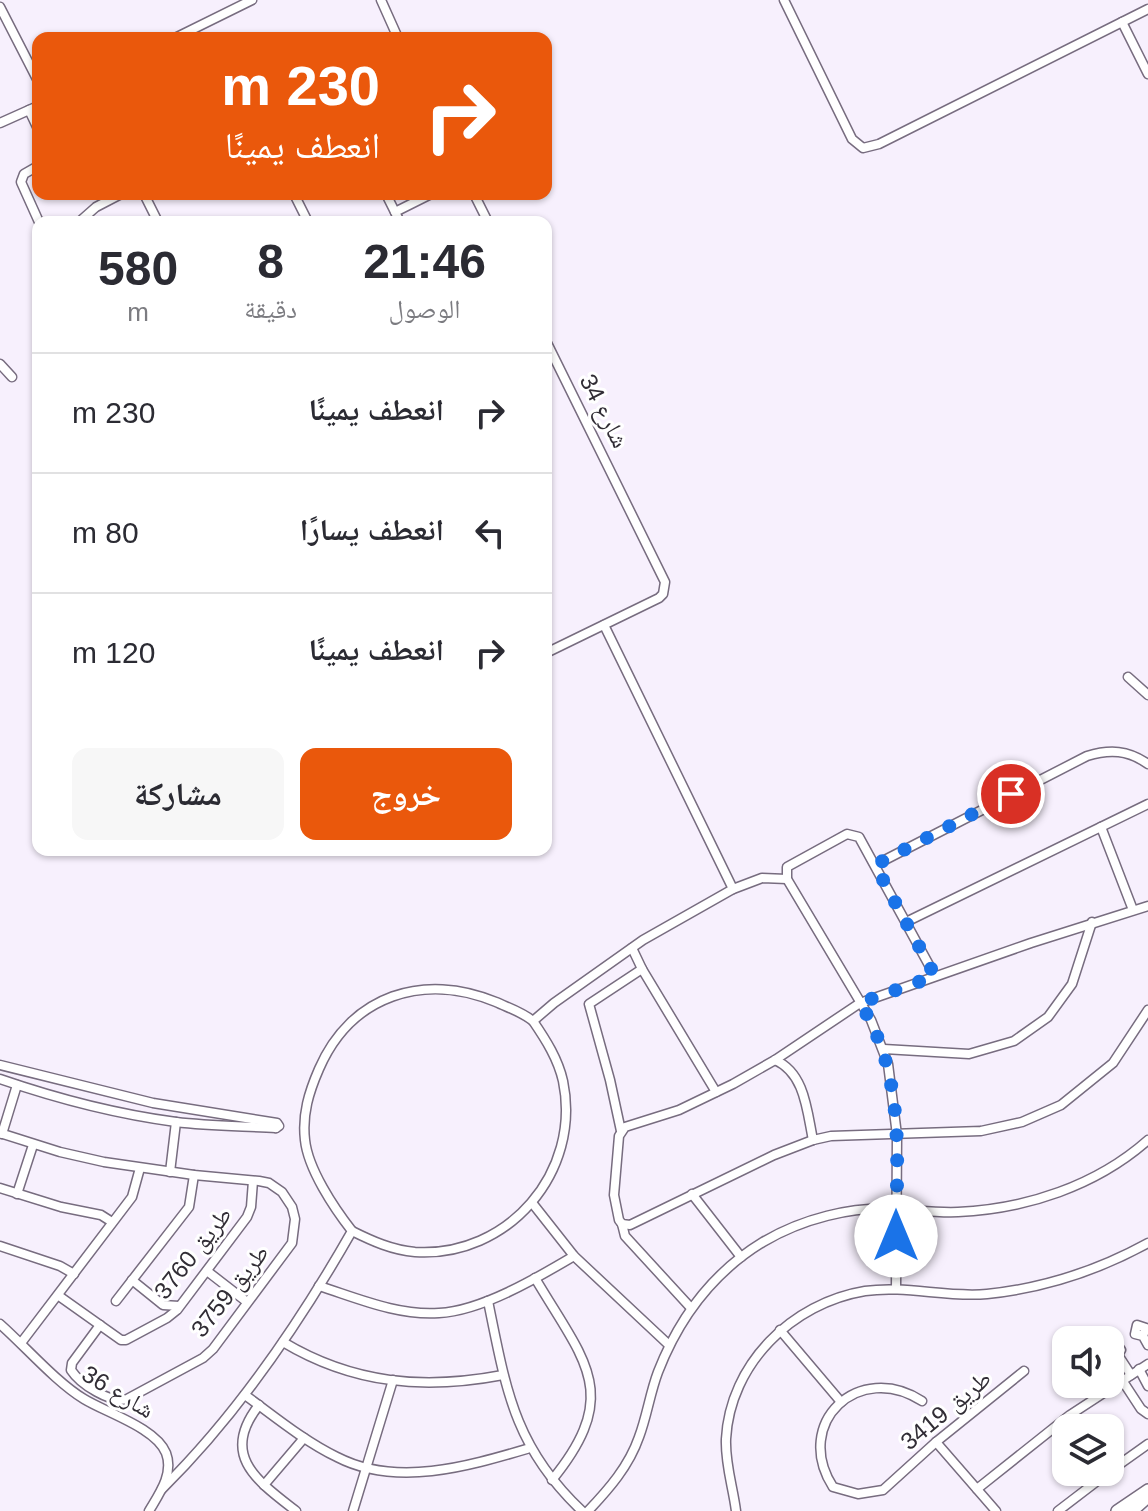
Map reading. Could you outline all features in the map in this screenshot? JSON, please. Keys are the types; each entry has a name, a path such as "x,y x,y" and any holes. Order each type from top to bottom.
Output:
{"main road":[{"path":"1117,1511 1148,1490"},
{"path":"1132,1511 1148,1497"}],"street":[{"path":"187,32 250,0"},
{"path":"381,0 395,32"},
{"path":"784,0 852,139 863,148 879,144 1148,9"},
{"path":"0,7 32,69"},
{"path":"1122,22 1148,74"},
{"path":"0,123 32,109"},
{"path":"32,169 24,174 21,185 36,216"},
{"path":"86,216 109,200"},
{"path":"389,200 397,216"},
{"path":"395,212 419,200"},
{"name":"شارع 34","path":"552,353 663,576 665,587 659,598 604,625"},
{"path":"0,364 12,377"},
{"path":"552,650 604,625 733,889"},
{"path":"1128,677 1148,695"},
{"path":"875,865 1087,756 1117,751 1131,754 1148,764"},
{"path":"906,922 1148,804"},
{"path":"1101,827 1133,910"},
{"path":"896,1289 897,1135 892,1079 884,1049 787,879 786,870 850,833 861,839 935,976"},
{"path":"533,1021 632,948 733,889 762,878 787,879"},
{"path":"621,1131 679,1110 716,1092 775,1060 860,1003 1092,922 1148,906"},
{"path":"884,1049 969,1054 1023,1036 1048,1017 1072,984 1092,922"},
{"path":"632,948 716,1092"},
{"path":"642,969 589,1004 621,1131 614,1195 625,1236 691,1308"},
{"path":"436,987 472,992 533,1021 552,1049 567,1113 559,1156 551,1176 533,1204 508,1226 489,1237 447,1251 414,1252 392,1248 352,1231 319,1178 305,1142 307,1098 327,1051 341,1031 361,1012 381,1001 436,987"},
{"path":"622,1224 630,1225 774,1155 813,1140 831,1136 1001,1128 1051,1110 1113,1063 1148,1010"},
{"path":"775,1060 789,1068 797,1080 813,1140"},
{"path":"0,1065 153,1103 277,1123 279,1126 176,1122 109,1110 0,1079"},
{"path":"1,1133 17,1085"},
{"path":"170,1172 176,1122"},
{"name":"طريق 3759","path":"1,1133 74,1156 140,1168 269,1183 282,1192 292,1207 296,1226 289,1248 207,1355 121,1401 111,1399 76,1377 71,1370 72,1363 100,1325"},
{"path":"488,1301 503,1375 518,1424 552,1480 585,1511 607,1491 626,1465 640,1436 669,1345 691,1308 705,1289 741,1257 789,1229 815,1219 855,1211 897,1209 959,1212 1031,1201 1092,1179 1148,1140"},
{"path":"17,1194 33,1145"},
{"path":"21,1343 134,1193 140,1168"},
{"path":"116,1301 189,1207 194,1175"},
{"name":"طريق 3760","path":"59,1296 123,1341 163,1320 180,1305 249,1213 253,1181"},
{"path":"0,1188 101,1215 112,1222"},
{"path":"692,1194 741,1257"},
{"path":"533,1204 574,1256 669,1345"},
{"path":"162,1489 199,1452 245,1395 283,1342 352,1231"},
{"path":"736,1511 727,1465 728,1419 743,1376 756,1356 780,1330 806,1312 835,1299 865,1291 896,1289 939,1295 1024,1289 1068,1279 1148,1243"},
{"path":"0,1246 60,1266 74,1274"},
{"path":"319,1286 391,1309 439,1313 488,1301 574,1256"},
{"path":"207,1271 247,1302"},
{"path":"535,1278 587,1369 592,1391 589,1417 581,1441 552,1480"},
{"path":"132,1280 163,1305 180,1305"},
{"path":"163,1305 163,1320"},
{"name":"شارع 36","path":"0,1324 80,1397 157,1440 164,1448 167,1476 149,1511"},
{"path":"780,1330 841,1402 867,1388 881,1386 896,1388 922,1401"},
{"path":"283,1342 335,1369 364,1376 430,1383 503,1375"},
{"path":"1124,1378 1148,1364"},
{"path":"1124,1366 1148,1386"},
{"name":"طريق 3419","path":"841,1402 825,1424 820,1450 826,1476 833,1487 871,1494 883,1490 936,1442 1024,1371"},
{"path":"1131,1375 1141,1409 1148,1414"},
{"path":"353,1511 393,1380"},
{"path":"245,1395 304,1438 336,1457 367,1468 424,1472 453,1470 530,1448"},
{"path":"977,1489 1090,1398"},
{"path":"259,1405 246,1424 241,1448 250,1470 296,1511"},
{"path":"264,1485 304,1438"},
{"path":"936,1442 996,1511"},
{"path":"1124,1461 1148,1444"},
{"path":"1058,1511 1091,1486"}],"route":[{"path":"896,1236 897,1135 892,1079 878,1034 860,1003 935,976 875,865 1011,794"}]}
